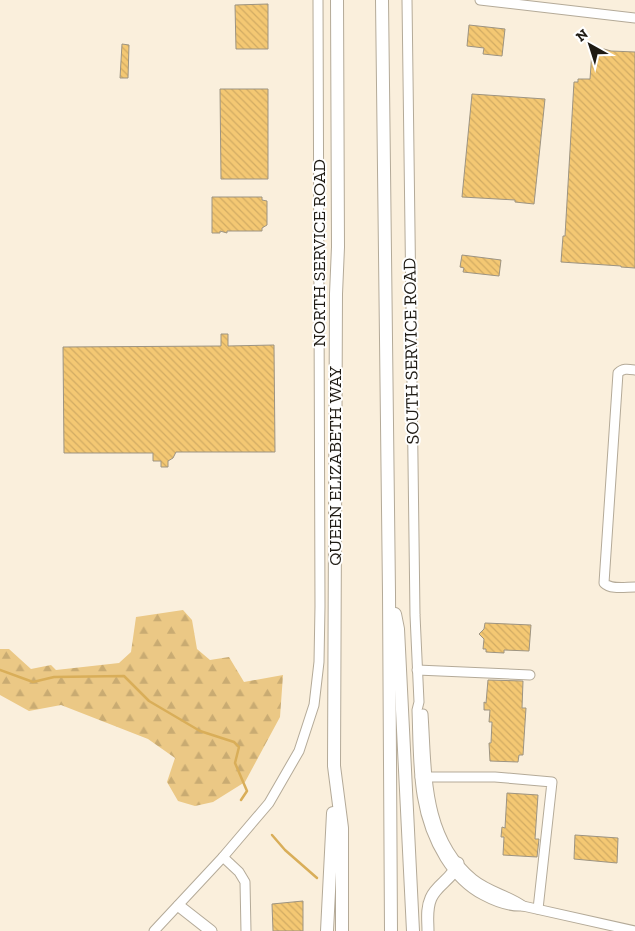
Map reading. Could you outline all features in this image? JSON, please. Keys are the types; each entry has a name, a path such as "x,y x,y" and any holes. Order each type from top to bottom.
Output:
{"highway":[{"name":"QUEEN ELIZABETH WAY","path":"336,0 338,247 336,304 334,766 342,828 342,931"},
{"path":"382,0 391,931"},
{"path":"389,593 398,629 413,931"},
{"path":"328,931 334,766"}],"main road":[{"path":"428,931 428,909 432,896 456,868"},
{"path":"179,906 211,931"}],"street":[{"name":"NORTH SERVICE ROAD","path":"154,931 179,906 269,803 299,751 314,704 319,662 320,606 318,0"},
{"name":"SOUTH SERVICE ROAD","path":"407,0 415,615 419,702 416,710 424,777 424,809 430,830 439,849 456,868 466,885 484,896 514,907 523,906 635,930"},
{"path":"480,0 635,18"},
{"path":"635,370 621,370 618,373 604,582 607,586 612,587 635,587"},
{"path":"417,670 530,675"},
{"path":"424,777 495,777 552,782 538,909"},
{"path":"223,857 239,872 245,882 246,931"}],"green space":[{"path":"183,610 192,620 197,649 210,660 229,657 244,682 283,675 280,717 245,782 213,802 195,806 178,801 167,782 175,758 148,739 61,705 29,711 0,695 0,649 9,649 31,669 51,665 56,670 119,663 131,652 136,617"}],"building":[{"path":"268,4 268,49 236,49 235,5"},
{"path":"469,25 505,29 502,56 483,54 484,48 467,46"},
{"path":"122,44 129,45 128,78 120,78"},
{"path":"604,49 635,52 635,268 561,262 563,236 565,236 574,82 578,82 578,79 590,79 592,51 597,52"},
{"path":"220,89 268,89 268,179 221,179"},
{"path":"472,94 545,99 534,204 515,202 515,200 462,197"},
{"path":"212,197 262,197 262,200 267,201 267,225 262,228 262,231 227,231 227,233 220,231 220,233 212,233"},
{"path":"462,255 501,260 499,276 463,272 464,268 460,267"},
{"path":"221,334 228,334 228,346 274,345 275,452 176,452 173,458 168,461 168,467 161,467 161,461 153,461 153,453 64,453 63,347 221,346"},
{"path":"485,623 531,625 529,651 504,650 504,653 486,652 486,649 483,649 484,639 479,634 484,629"},
{"path":"488,680 523,681 522,708 526,708 523,755 519,755 518,762 490,761 489,743 491,743 492,722 489,722 490,710 484,710"},
{"path":"507,793 538,795 535,839 539,839 537,857 503,855 504,837 501,837 502,827 505,828"},
{"path":"575,835 618,838 617,863 574,859"},
{"path":"303,901 303,931 273,931 272,904"}],"waterway":[{"path":"0,670 33,682 54,677 124,676 149,701 200,731 234,742 239,747 235,763 247,791 241,800"},
{"path":"272,835 285,850 317,878"}]}
